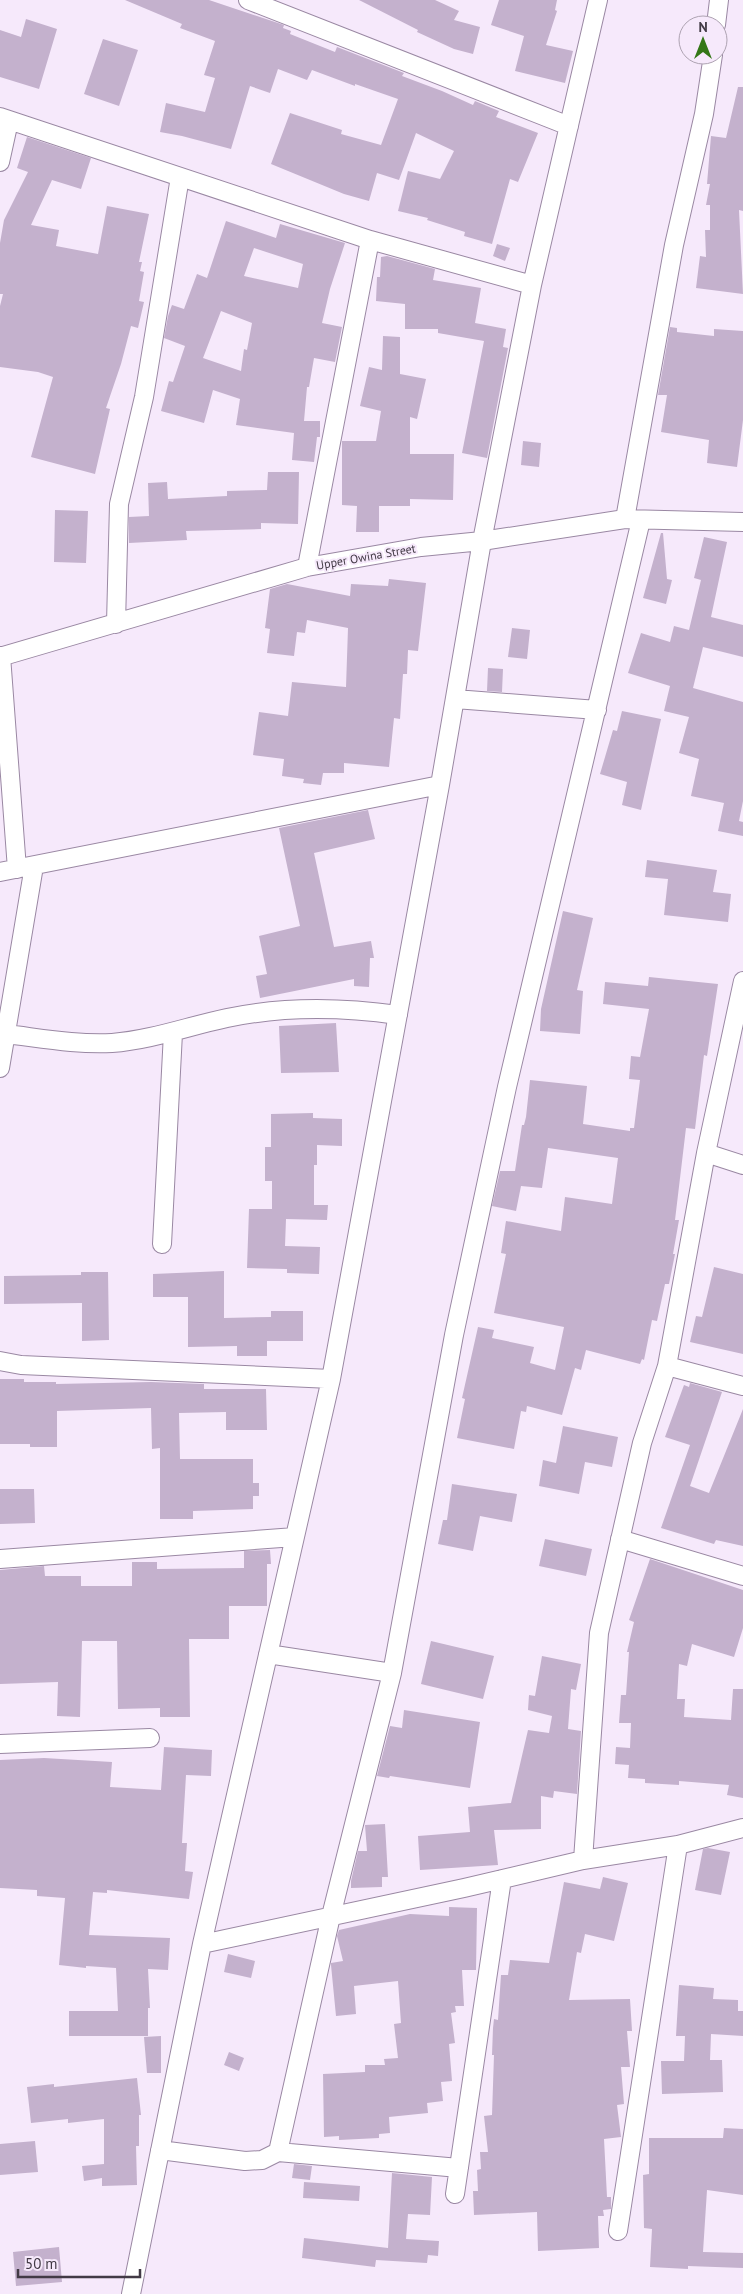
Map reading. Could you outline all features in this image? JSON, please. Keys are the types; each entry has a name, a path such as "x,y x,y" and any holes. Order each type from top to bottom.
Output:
{"street":[{"path":"248,0 570,126"},
{"path":"130,2294 202,1944 331,1379 440,785 482,541 532,285 598,0"},
{"path":"717,15 719,0"},
{"path":"278,2152 331,1916 392,1673 456,1325 516,1048 597,710 633,520 672,255 704,114 712,65"},
{"path":"0,162 5,119 370,240 532,285"},
{"path":"116,624 119,504 144,397 180,177"},
{"path":"307,567 370,240"},
{"name":"Upper Owina Street","path":"0,657 307,567 420,547 482,541 633,520 743,522"},
{"path":"0,657 26,867 6,1034 0,1068"},
{"path":"455,699 597,710"},
{"path":"0,872 440,785"},
{"path":"583,1860 599,1633 642,1443 667,1366 706,1153 743,981"},
{"path":"6,1034 70,1041 112,1043 173,1032 226,1018 278,1010 352,1009 398,1015"},
{"path":"162,1244 173,1032"},
{"path":"706,1153 743,1165"},
{"path":"0,1361 21,1364 331,1379"},
{"path":"667,1366 743,1386"},
{"path":"0,1559 295,1537"},
{"path":"620,1540 743,1576"},
{"path":"268,1654 392,1673"},
{"path":"0,1744 150,1738"},
{"path":"202,1944 583,1860 678,1845 743,1828"},
{"path":"618,2231 678,1845"},
{"path":"455,2194 502,1879"},
{"path":"160,2150 245,2161 262,2160 278,2152 459,2168"}],"building":[{"path":"125,0 209,0 284,25 283,28 291,31 290,34 335,52 337,47 404,73 402,76 473,105 475,101 499,111 496,117 538,133 518,182 510,179 492,244 464,236 465,232 427,220 428,218 398,211 408,171 440,179 454,151 416,133 399,180 377,173 369,201 344,194 271,164 290,113 342,130 341,134 381,145 398,99 355,84 355,86 312,70 307,80 278,69 270,93 250,86 231,149 160,132 166,103 205,112 215,78 204,75 215,41 180,28 182,24"},
{"path":"359,0 435,0 459,11 454,20 480,27 473,54 454,49 417,32 418,30"},
{"path":"499,0 557,0 555,10 557,11 546,45 573,51 565,83 515,71 524,36 491,25"},
{"path":"26,19 57,29 39,89 0,77 0,30 21,37"},
{"path":"103,39 138,50 119,106 84,94"},
{"path":"738,87 743,87 743,211 739,210 743,294 696,288 700,256 706,257 705,230 710,230 710,205 706,205 710,184 707,184 711,136 726,138"},
{"path":"27,137 91,158 81,189 52,180 31,225 59,230 56,246 98,254 107,206 149,214 139,262 142,262 140,271 144,272 139,301 144,302 138,328 131,326 121,364 106,408 110,409 95,474 31,457 53,377 38,372 0,367 0,306 3,294 0,294 0,243 4,220 28,172 17,168"},
{"path":"226,221 276,238 280,224 345,243 330,289 322,323 342,327 335,362 314,358 309,387 307,387 304,421 320,421 320,437 317,437 314,462 292,460 294,433 236,425 240,399 213,390 204,423 161,411 169,381 173,382 185,346 164,338 168,316 172,305 184,309 197,274 207,278","holes":["254,248 303,264 298,288 244,276","221,311 252,323 247,350 244,349 241,371 203,358"]},
{"path":"497,244 510,248 505,261 493,256"},
{"path":"387,256 435,269 433,280 481,288 475,323 506,329 503,347 508,348 487,458 462,453 484,341 438,333 438,329 405,329 405,304 376,301 377,277 380,277 381,257"},
{"path":"670,327 677,328 677,332 714,336 714,329 743,331 743,420 737,467 707,463 709,440 661,432 667,395 658,395"},
{"path":"383,336 400,337 400,374 426,379 417,419 410,417 410,454 454,454 453,500 410,499 410,506 379,506 379,532 356,532 357,506 342,505 342,441 376,441 381,411 360,406 369,367 382,370"},
{"path":"523,441 541,443 539,467 521,465"},
{"path":"268,472 299,472 298,524 261,523 261,529 186,531 187,540 129,543 129,517 149,516 148,483 167,482 168,499 227,496 227,491 267,490"},
{"path":"55,510 88,511 86,563 54,562"},
{"path":"661,533 663,533 667,579 672,580 666,604 643,598"},
{"path":"704,537 727,542 711,617 743,625 743,657 703,647 693,688 743,702 743,801 739,821 743,822 743,836 718,831 724,803 691,796 699,759 679,753 689,717 664,711 670,686 628,673 641,633 670,642 674,626 689,630 701,580 694,578"},
{"path":"389,579 426,583 418,651 408,650 407,674 403,674 400,719 394,718 389,767 344,763 344,773 323,773 321,785 303,783 304,779 282,776 284,759 253,755 259,712 288,716 292,682 346,687 348,628 307,620 305,633 297,632 294,656 267,653 270,629 265,628 270,589 287,584 350,596 351,584 388,586"},
{"path":"512,628 530,630 527,659 508,657"},
{"path":"488,668 503,669 502,692 487,691"},
{"path":"622,711 661,719 641,810 622,805 627,782 600,774 613,730 617,731"},
{"path":"368,810 375,839 314,853 334,947 371,941 374,958 370,958 369,987 354,986 354,979 260,998 256,976 267,974 259,936 300,926 279,828"},
{"path":"647,860 717,870 713,892 731,894 728,922 664,915 668,879 645,877"},
{"path":"563,911 593,918 577,990 583,991 580,1034 540,1031 541,1009"},
{"path":"649,977 718,984 707,1056 704,1055 695,1129 686,1128 675,1220 679,1220 673,1254 675,1254 669,1284 665,1284 657,1321 652,1320 644,1360 642,1359 640,1364 586,1350 581,1370 575,1368 562,1415 527,1406 526,1412 521,1411 514,1449 457,1438 465,1399 462,1398 478,1327 494,1330 492,1338 534,1347 530,1363 555,1370 564,1327 494,1313 506,1254 501,1253 506,1221 561,1231 565,1197 612,1204 618,1158 548,1148 542,1188 521,1186 516,1211 492,1206 500,1171 515,1171 522,1125 524,1125 526,1117 530,1080 587,1086 583,1124 630,1131 630,1128 634,1128 640,1080 629,1079 631,1056 640,1057 649,1009 603,1004 605,982 648,986"},
{"path":"336,1023 339,1072 281,1073 279,1026"},
{"path":"313,1113 313,1118 342,1119 342,1146 317,1145 317,1165 314,1165 314,1205 328,1205 327,1220 286,1219 285,1246 320,1247 319,1274 287,1273 287,1269 247,1268 249,1209 272,1209 272,1181 265,1181 265,1147 271,1147 271,1114"},
{"path":"714,1267 743,1274 743,1354 690,1342 696,1316 702,1317"},
{"path":"224,1271 224,1318 271,1317 271,1311 303,1311 303,1341 267,1341 267,1356 237,1356 237,1346 188,1347 188,1297 153,1297 153,1274"},
{"path":"81,1272 108,1272 109,1340 82,1341 82,1303 4,1304 4,1276 81,1275"},
{"path":"0,1379 24,1379 24,1382 56,1382 56,1384 151,1382 204,1384 204,1389 266,1389 267,1430 226,1430 226,1412 179,1413 180,1459 253,1459 253,1483 259,1483 259,1496 253,1496 253,1509 193,1511 193,1519 160,1519 160,1448 152,1449 151,1408 57,1411 57,1447 30,1447 30,1444 0,1444"},
{"path":"690,1383 722,1392 690,1486 709,1493 743,1409 743,1546 716,1540 714,1544 661,1528 690,1445 665,1437 684,1385 689,1387"},
{"path":"563,1426 618,1437 612,1467 585,1462 579,1494 539,1486 543,1460 556,1463"},
{"path":"452,1484 517,1494 512,1522 480,1516 473,1551 438,1544 443,1520 447,1520"},
{"path":"0,1489 34,1489 35,1523 0,1524"},
{"path":"545,1539 592,1549 586,1576 539,1566"},
{"path":"270,1550 271,1564 267,1564 267,1606 229,1606 229,1639 189,1639 190,1717 160,1717 160,1708 118,1709 117,1641 82,1641 80,1717 57,1716 58,1682 0,1684 0,1570 44,1566 45,1576 81,1576 81,1586 132,1586 132,1562 157,1562 157,1569 244,1568 244,1551"},
{"path":"650,1559 743,1590 743,1628 734,1657 692,1644 687,1666 679,1664 677,1699 685,1699 684,1717 731,1720 733,1689 743,1689 743,1798 727,1795 729,1785 679,1781 679,1785 645,1783 645,1779 628,1778 629,1765 615,1764 616,1747 630,1748 631,1723 619,1723 621,1695 626,1695 629,1652 627,1652 634,1622 629,1620"},
{"path":"431,1641 494,1656 483,1699 421,1684"},
{"path":"542,1656 581,1664 576,1690 571,1689 568,1729 581,1731 577,1794 554,1791 553,1798 541,1796 541,1829 494,1830 498,1865 420,1870 418,1836 470,1832 468,1807 511,1803 528,1730 549,1733 552,1716 528,1710 529,1695 535,1696"},
{"path":"404,1710 480,1722 470,1788 390,1776 389,1778 377,1776 390,1726 402,1728"},
{"path":"164,1747 212,1750 211,1776 186,1775 182,1843 187,1843 185,1871 193,1872 189,1899 107,1890 107,1893 93,1892 89,1935 170,1938 168,1970 148,1969 150,2008 148,2008 148,2036 69,2036 69,2011 118,2011 116,1968 86,1966 86,1968 59,1965 65,1898 37,1896 37,1890 0,1888 0,1760 44,1758 112,1762 110,1787 161,1790"},
{"path":"385,1824 388,1877 382,1877 382,1887 351,1888 358,1851 367,1851 365,1825"},
{"path":"708,1848 730,1852 721,1895 695,1890 703,1849"},
{"path":"603,1877 628,1883 614,1941 585,1934 581,1953 577,1952 569,2000 630,1999 632,2031 627,2031 630,2067 621,2067 624,2104 617,2105 621,2137 604,2139 607,2197 611,2197 611,2209 603,2210 604,2216 598,2216 599,2248 538,2251 537,2212 474,2215 473,2191 478,2191 477,2170 481,2169 480,2152 488,2152 484,2116 492,2115 493,2028 494,2019 498,2020 501,1975 508,1975 510,1960 549,1963 564,1882 600,1889"},
{"path":"449,1907 477,1908 476,1970 462,1970 464,2006 455,2006 456,2012 451,2013 455,2043 449,2044 452,2081 441,2082 443,2101 427,2103 428,2113 389,2117 390,2133 379,2134 379,2138 339,2140 339,2136 324,2137 323,2074 365,2072 365,2065 385,2065 384,2059 398,2058 394,2024 401,2023 398,1981 354,1986 356,2014 336,2016 331,1963 343,1961 337,1936 339,1930 410,1914 449,1916"},
{"path":"228,1954 255,1961 251,1978 224,1972"},
{"path":"679,1985 714,1988 713,1999 738,2000 738,2011 743,2011 743,2036 711,2034 710,2060 722,2060 723,2092 662,2094 661,2061 684,2061 685,2036 676,2036"},
{"path":"161,2036 161,2073 147,2073 144,2037"},
{"path":"229,2052 244,2058 239,2071 224,2065"},
{"path":"137,2078 141,2115 139,2115 139,2146 136,2146 137,2185 102,2186 102,2178 84,2181 82,2166 104,2164 104,2119 68,2123 68,2119 31,2123 27,2087 54,2084 54,2087"},
{"path":"724,2128 743,2129 743,2195 707,2190 703,2252 743,2253 743,2268 688,2266 688,2269 650,2267 652,2229 644,2228 643,2175 649,2174 649,2138 723,2138"},
{"path":"35,2141 38,2172 0,2175 0,2144"},
{"path":"294,2164 312,2166 310,2180 292,2178"},
{"path":"392,2173 432,2177 430,2215 408,2214 406,2239 439,2241 438,2256 428,2255 427,2263 376,2260 375,2267 302,2258 304,2238 388,2248"},
{"path":"304,2182 360,2186 359,2201 303,2198"},
{"path":"59,2247 62,2282 16,2286 13,2252"}]}
